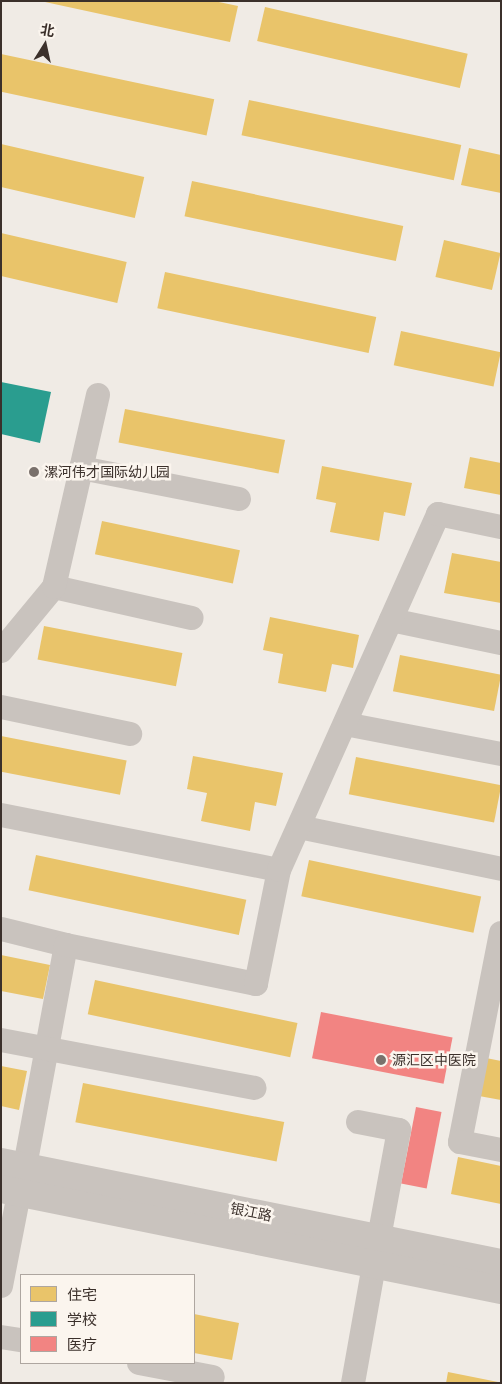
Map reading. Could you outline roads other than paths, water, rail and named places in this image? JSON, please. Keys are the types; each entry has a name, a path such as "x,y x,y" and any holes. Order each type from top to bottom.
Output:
{"street":[{"path":"1,651 54,587 98,395"},
{"path":"81,468 239,499"},
{"path":"1,929 66,945 256,984 279,870 438,514 501,527"},
{"path":"54,587 192,618"},
{"path":"391,620 501,643"},
{"path":"1,707 130,734"},
{"path":"345,724 501,754"},
{"path":"1,815 279,870"},
{"path":"298,827 501,869"},
{"path":"501,933 492,1026 460,1142 501,1150"},
{"path":"1,1286 13,1164 47,1048 66,945"},
{"path":"1,1040 254,1088"},
{"path":"353,1383 399,1130 358,1122"},
{"name":"银江路","path":"13,1164 501,1263"},
{"name":"银江路","path":"10,1191 501,1290"},
{"path":"1,1337 20,1340"},
{"path":"144,1364 213,1377"}],"place":[{"name":"漯河伟才国际幼儿园","path":"34,472"},
{"name":"源汇区中医院","path":"381,1060"}]}
